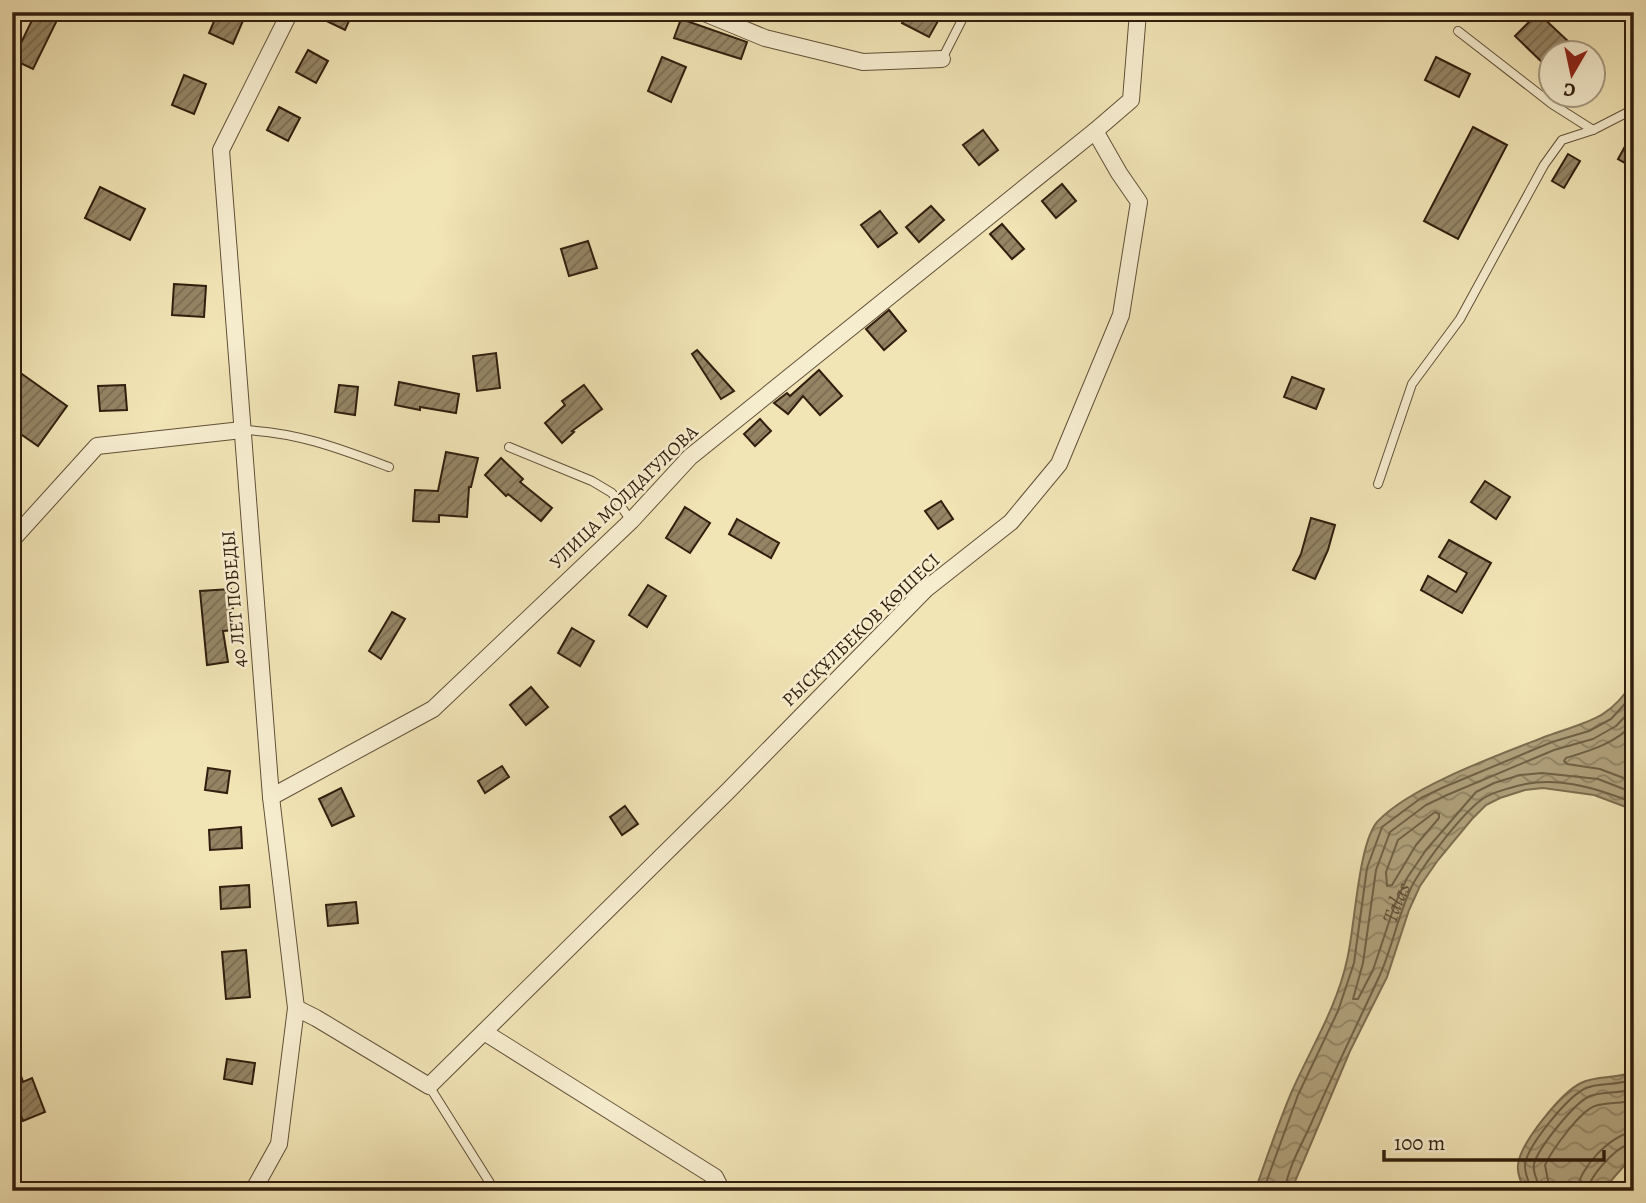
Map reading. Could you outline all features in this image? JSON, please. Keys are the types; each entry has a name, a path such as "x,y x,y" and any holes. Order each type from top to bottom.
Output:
{"street":[{"name":"40 ЛЕТ ПОБЕДЫ","path":"253,1191 279,1144 296,1008 271,797 220,150 290,12"},
{"path":"702,12 765,38 863,62 942,59"},
{"path":"1095,131 1131,100 1138,12"},
{"name":"УЛИЦА МОЛДАГУЛОВА","path":"271,797 433,709 631,521 690,457 1095,131"},
{"name":"РЫСҚҰЛБЕКОВ КӨШЕСІ","path":"429,1086 729,791 926,589 1011,522 1059,464 1121,315 1139,202 1095,131"},
{"path":"12,540 97,446 242,430"},
{"path":"296,1008 429,1086"},
{"path":"484,1032 715,1177 722,1191"}],"lane":[{"path":"942,59 966,12"},
{"path":"1458,31 1552,104 1592,130"},
{"path":"1378,484 1412,384 1460,319 1544,165 1562,140 1592,130 1634,110"},
{"path":"242,430 287,434 332,446 389,467"},
{"path":"509,447 592,481 612,493 631,521"},
{"path":"429,1086 495,1191"}],"water":[{"name":"Talas","path":"1634,681 1634,810 1594,795 1543,788 1525,790 1500,798 1486,805 1472,819 1420,886 1409,910 1387,977 1350,1051 1291,1191 1255,1191 1287,1103 1343,977 1366,847 1378,821 1412,795 1434,783 1596,718 1615,704"},
{"path":"1634,1072 1634,1155 1602,1191 1525,1191 1518,1172 1521,1156 1526,1144 1553,1107 1581,1083"}],"building":[{"path":"36,12 61,12 33,69 12,59 12,54 18,42 21,43"},
{"path":"218,12 237,12 245,16 233,44 209,33"},
{"path":"308,12 353,12 345,30"},
{"path":"908,12 943,12 929,37 902,23"},
{"path":"1538,13 1565,38 1538,38 1538,58 1515,36"},
{"path":"681,19 747,42 741,59 674,38"},
{"path":"308,50 328,61 316,83 296,72"},
{"path":"662,57 686,67 671,102 648,91"},
{"path":"1436,57 1470,74 1459,97 1425,80"},
{"path":"184,75 206,84 194,114 172,105"},
{"path":"279,107 300,118 288,141 267,130"},
{"path":"1473,127 1507,145 1458,239 1424,221"},
{"path":"983,130 998,150 979,165 963,145"},
{"path":"1634,130 1634,168 1618,159"},
{"path":"1568,154 1580,161 1564,188 1552,181"},
{"path":"1062,184 1076,201 1056,218 1042,201"},
{"path":"100,187 145,209 130,240 85,218"},
{"path":"931,206 944,220 919,242 906,227"},
{"path":"880,211 897,233 878,247 861,225"},
{"path":"1002,224 1024,249 1012,259 990,234"},
{"path":"588,241 597,268 569,276 561,249"},
{"path":"174,284 206,286 204,317 172,315"},
{"path":"889,310 906,331 884,350 866,329"},
{"path":"697,350 734,391 721,399 692,354"},
{"path":"496,353 500,388 477,391 473,356"},
{"path":"819,370 842,396 820,415 803,396 788,414 774,403 787,393 790,396"},
{"path":"22,374 67,406 38,446 12,428 12,387"},
{"path":"1292,377 1324,389 1316,409 1284,397"},
{"path":"399,382 459,394 456,413 395,405"},
{"path":"125,385 127,410 100,411 98,386"},
{"path":"339,385 358,387 355,415 335,412"},
{"path":"584,385 602,409 572,431 574,432 562,443 545,423 565,405 562,401"},
{"path":"760,419 771,431 755,446 744,434"},
{"path":"446,452 478,458 469,487 467,517 439,515 439,522 413,521 415,490 438,491"},
{"path":"501,458 523,479 520,482 552,508 541,521 508,494 506,496 485,475"},
{"path":"1485,481 1510,497 1496,519 1471,502"},
{"path":"941,501 953,519 938,529 925,511"},
{"path":"685,507 710,523 690,553 666,538"},
{"path":"1311,518 1335,525 1328,550 1315,579 1293,570 1301,554"},
{"path":"737,519 779,543 771,558 729,534"},
{"path":"1449,540 1491,563 1462,613 1421,590 1428,576 1456,592 1467,573 1439,557"},
{"path":"648,585 666,596 647,627 629,615"},
{"path":"231,589 235,630 223,631 228,662 207,665 200,591"},
{"path":"392,612 405,619 381,659 369,651"},
{"path":"572,628 594,641 580,666 558,653"},
{"path":"531,687 548,707 526,725 510,705"},
{"path":"502,766 509,777 485,793 478,781"},
{"path":"208,768 230,771 227,793 205,790"},
{"path":"341,788 354,816 332,826 319,799"},
{"path":"625,806 638,824 622,835 610,817"},
{"path":"241,827 242,848 210,850 209,830"},
{"path":"249,885 250,907 221,909 220,887"},
{"path":"356,902 358,923 328,926 326,905"},
{"path":"246,950 250,997 226,999 222,952"},
{"path":"12,1057 15,1057 23,1082 32,1078 45,1112 23,1121 12,1094"},
{"path":"227,1059 255,1063 252,1084 224,1079"}]}
